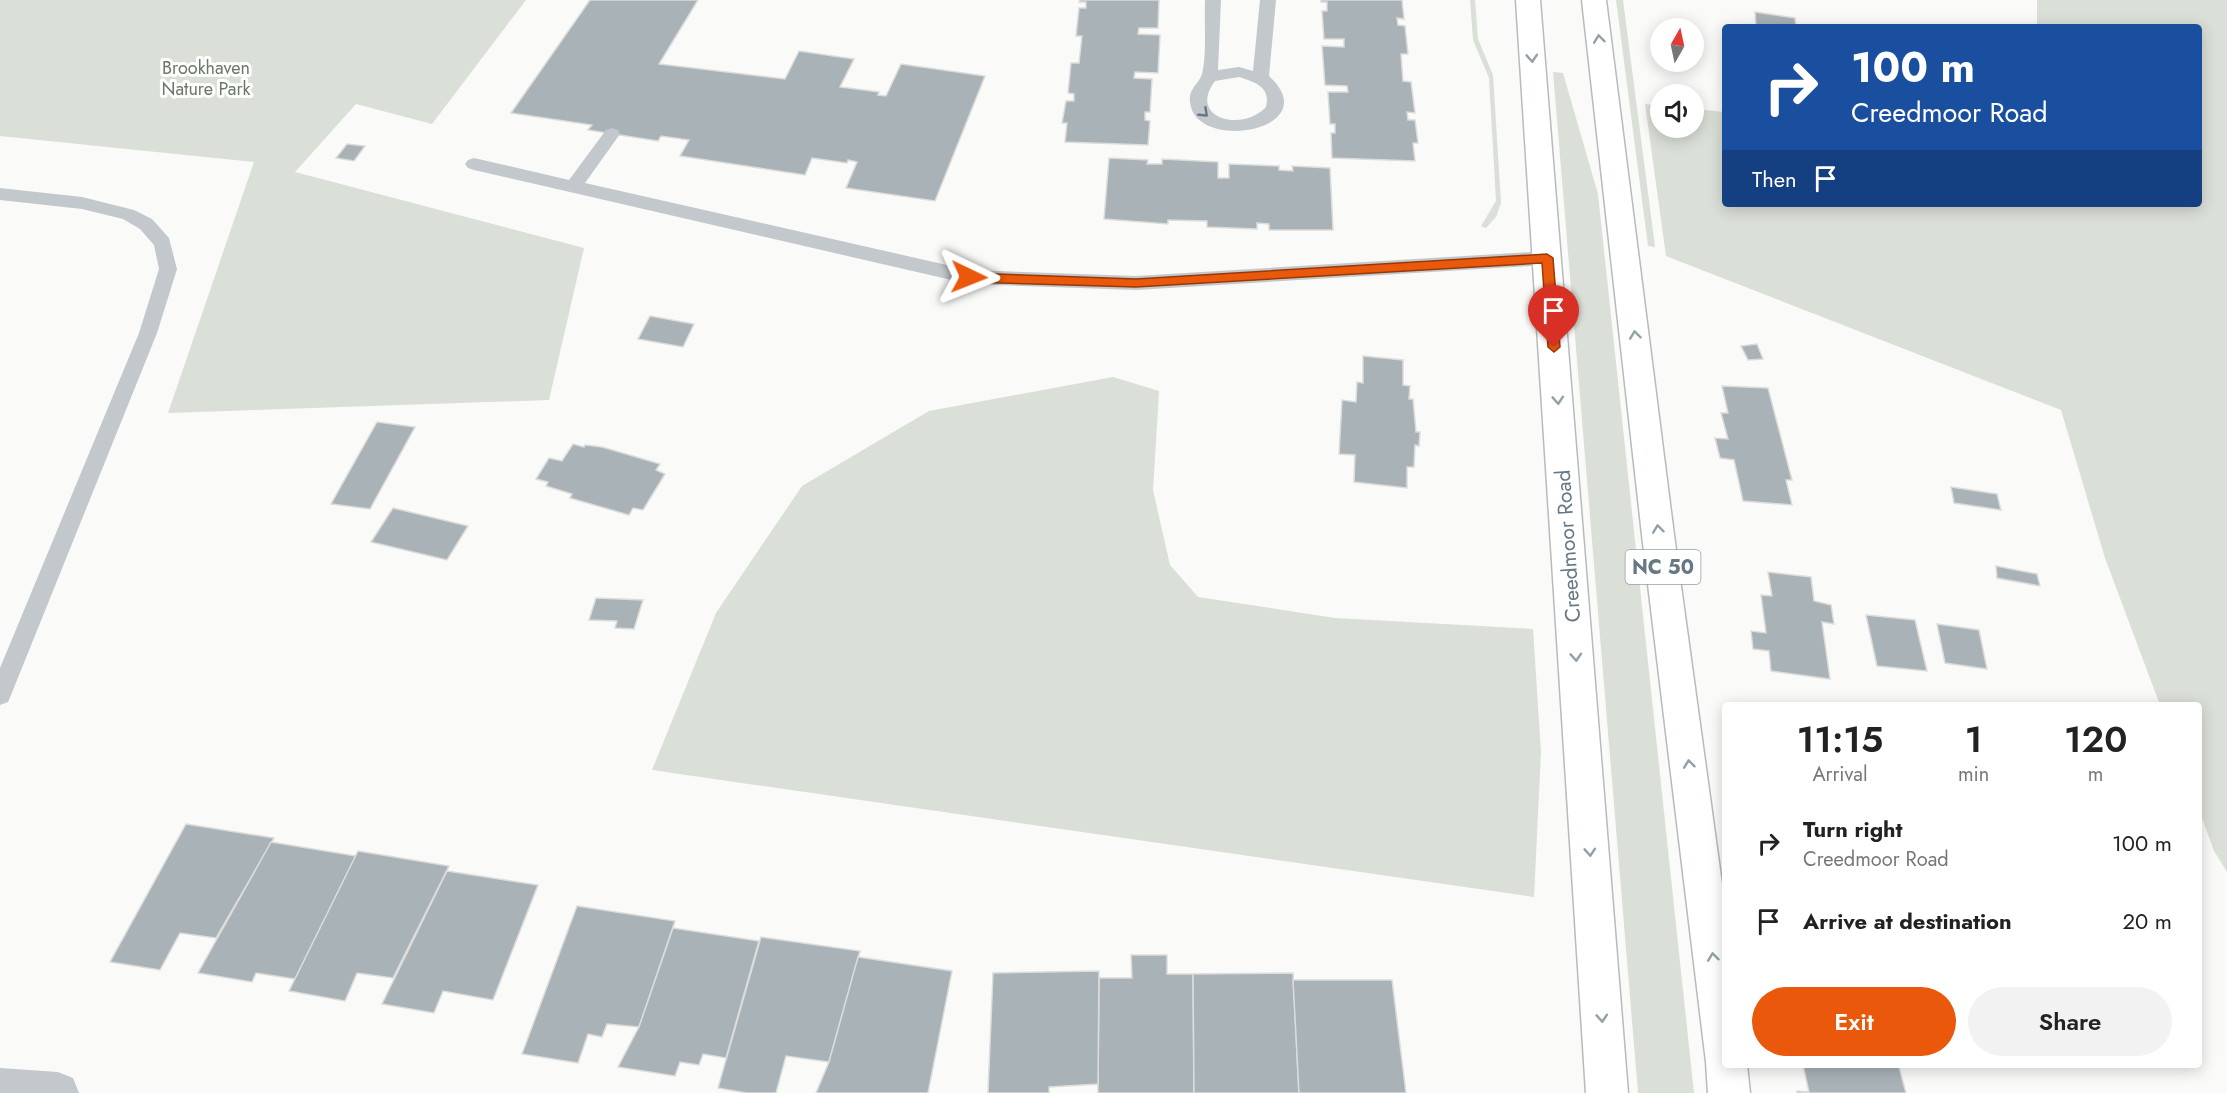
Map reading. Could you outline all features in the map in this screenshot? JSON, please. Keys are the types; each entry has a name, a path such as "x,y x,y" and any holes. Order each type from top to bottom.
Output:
{"main road":[{"name":"Creedmoor Road","path":"1528,0 1607,1093"},
{"name":"NC 50","path":"1594,0 1658,535 1722,1034"},
{"path":"1726,1068 1729,1093"}],"street":[{"path":"0,1089 58,1093"}],"lane":[{"path":"1210,76 1213,0"},
{"path":"1262,78 1263,37 1268,0"},
{"path":"1239,72 1262,78 1271,85 1276,94 1276,104 1271,114 1261,122 1249,126 1219,124 1204,115 1197,105 1196,94 1200,85 1210,76 1239,72"},
{"path":"574,185 612,134"},
{"path":"474,164 969,277 1136,283 1547,258"},
{"path":"0,194 81,203 128,214 146,224 163,243 168,269 148,333 0,695"}],"green space":[{"name":"Brookhaven Nature Park","path":"0,0 526,0 432,124 356,104 295,172 584,248 549,400 168,413 254,162 0,136"},
{"path":"1470,0 1475,0 1478,39 1493,75 1501,203 1496,217 1486,228 1481,226 1496,201 1489,78 1473,40"},
{"path":"1616,0 1623,0 1655,247 1648,246"},
{"path":"2037,0 2227,0 2227,872 2214,851 2202,818 2202,702 2159,702 2105,558 2061,410 1666,256 1645,104 1650,105 1650,138 1704,138 1704,110 1722,112 1722,207 2202,207 2202,24 2037,24"},
{"path":"1553,72 1563,73 1598,194 1694,1093 1638,1093"},
{"path":"1113,377 1159,391 1153,490 1170,565 1198,597 1335,618 1533,629 1541,752 1534,897 652,770 716,613 802,486 929,411"}],"building":[{"path":"590,0 698,0 659,64 785,79 799,51 854,59 840,87 879,92 878,95 886,96 901,64 985,76 935,201 846,188 857,162 848,160 847,163 812,158 805,175 680,156 689,140 661,136 658,141 588,130 592,125 511,113"},
{"path":"1080,0 1159,0 1158,28 1139,28 1138,34 1160,35 1158,73 1135,72 1134,78 1152,79 1150,112 1145,112 1145,120 1150,121 1148,145 1065,142 1067,123 1062,123 1066,101 1074,101 1074,94 1068,93 1071,63 1079,63 1082,36 1076,36 1079,8 1086,8 1086,2 1079,2"},
{"path":"1321,0 1402,0 1404,19 1397,18 1398,25 1405,26 1408,54 1401,54 1403,81 1411,82 1415,113 1407,112 1408,120 1415,120 1418,143 1413,143 1415,161 1332,158 1331,133 1335,133 1335,124 1330,124 1328,92 1348,92 1347,86 1325,85 1322,46 1344,47 1344,39 1324,39 1322,11 1327,11 1327,2 1321,2"},
{"path":"1755,12 1795,18 1796,24 1756,24"},
{"path":"347,144 365,146 354,161 336,158"},
{"path":"1109,158 1148,160 1147,164 1162,164 1162,159 1218,162 1218,178 1229,178 1229,164 1279,166 1279,170 1293,171 1292,166 1330,168 1333,230 1269,230 1269,224 1257,223 1257,229 1207,227 1207,221 1168,220 1168,224 1104,219"},
{"path":"650,316 694,324 683,347 638,339"},
{"path":"1757,344 1763,359 1748,360 1741,346"},
{"path":"1363,356 1403,360 1403,385 1410,386 1409,399 1413,399 1416,432 1420,432 1419,446 1415,445 1414,467 1407,467 1407,488 1354,482 1355,455 1339,454 1342,400 1356,402 1357,382 1363,383"},
{"path":"1722,386 1768,388 1792,480 1786,480 1792,505 1743,501 1734,460 1720,458 1715,438 1728,439 1721,413 1728,413"},
{"path":"377,422 415,427 370,509 331,504"},
{"path":"573,444 584,447 585,445 602,447 660,464 656,470 665,474 643,510 633,508 629,515 570,498 572,494 546,486 548,482 536,479 549,458 562,461"},
{"path":"1951,487 1997,494 2001,510 1954,503"},
{"path":"393,508 468,526 447,560 371,542"},
{"path":"1996,566 2037,574 2040,586 1997,578"},
{"path":"1768,572 1811,577 1814,601 1831,605 1834,624 1822,622 1830,679 1771,671 1769,651 1753,649 1751,631 1766,633 1761,595 1772,596"},
{"path":"596,598 643,600 634,629 615,628 617,621 589,620"},
{"path":"1866,615 1915,620 1927,671 1877,666"},
{"path":"1937,624 1979,630 1987,669 1945,663"},
{"path":"186,824 274,838 216,938 180,933 160,970 110,962"},
{"path":"271,842 356,856 295,979 256,973 252,982 198,973"},
{"path":"358,851 449,866 393,978 357,973 345,1001 289,991"},
{"path":"447,871 538,885 493,1000 443,991 434,1013 382,1004"},
{"path":"577,906 675,921 639,1027 607,1024 602,1037 588,1034 578,1063 522,1054"},
{"path":"673,928 759,941 726,1058 703,1054 699,1065 680,1062 675,1076 618,1067 639,1027"},
{"path":"761,937 860,951 829,1062 786,1056 776,1093 747,1093 718,1088"},
{"path":"1131,955 1167,955 1167,974 1193,974 1194,1093 1098,1093 1099,978 1132,978"},
{"path":"858,957 952,971 928,1093 816,1093 829,1062"},
{"path":"1099,971 1098,1084 1049,1087 1049,1093 988,1093 993,973"},
{"path":"1293,973 1299,1093 1194,1093 1193,974"},
{"path":"1293,980 1392,980 1406,1093 1299,1093"},
{"path":"1804,1068 1899,1068 1906,1093 1797,1093 1797,1091 1809,1092"}],"route":[{"path":"969,277 1136,283 1547,258 1554,347"}]}
